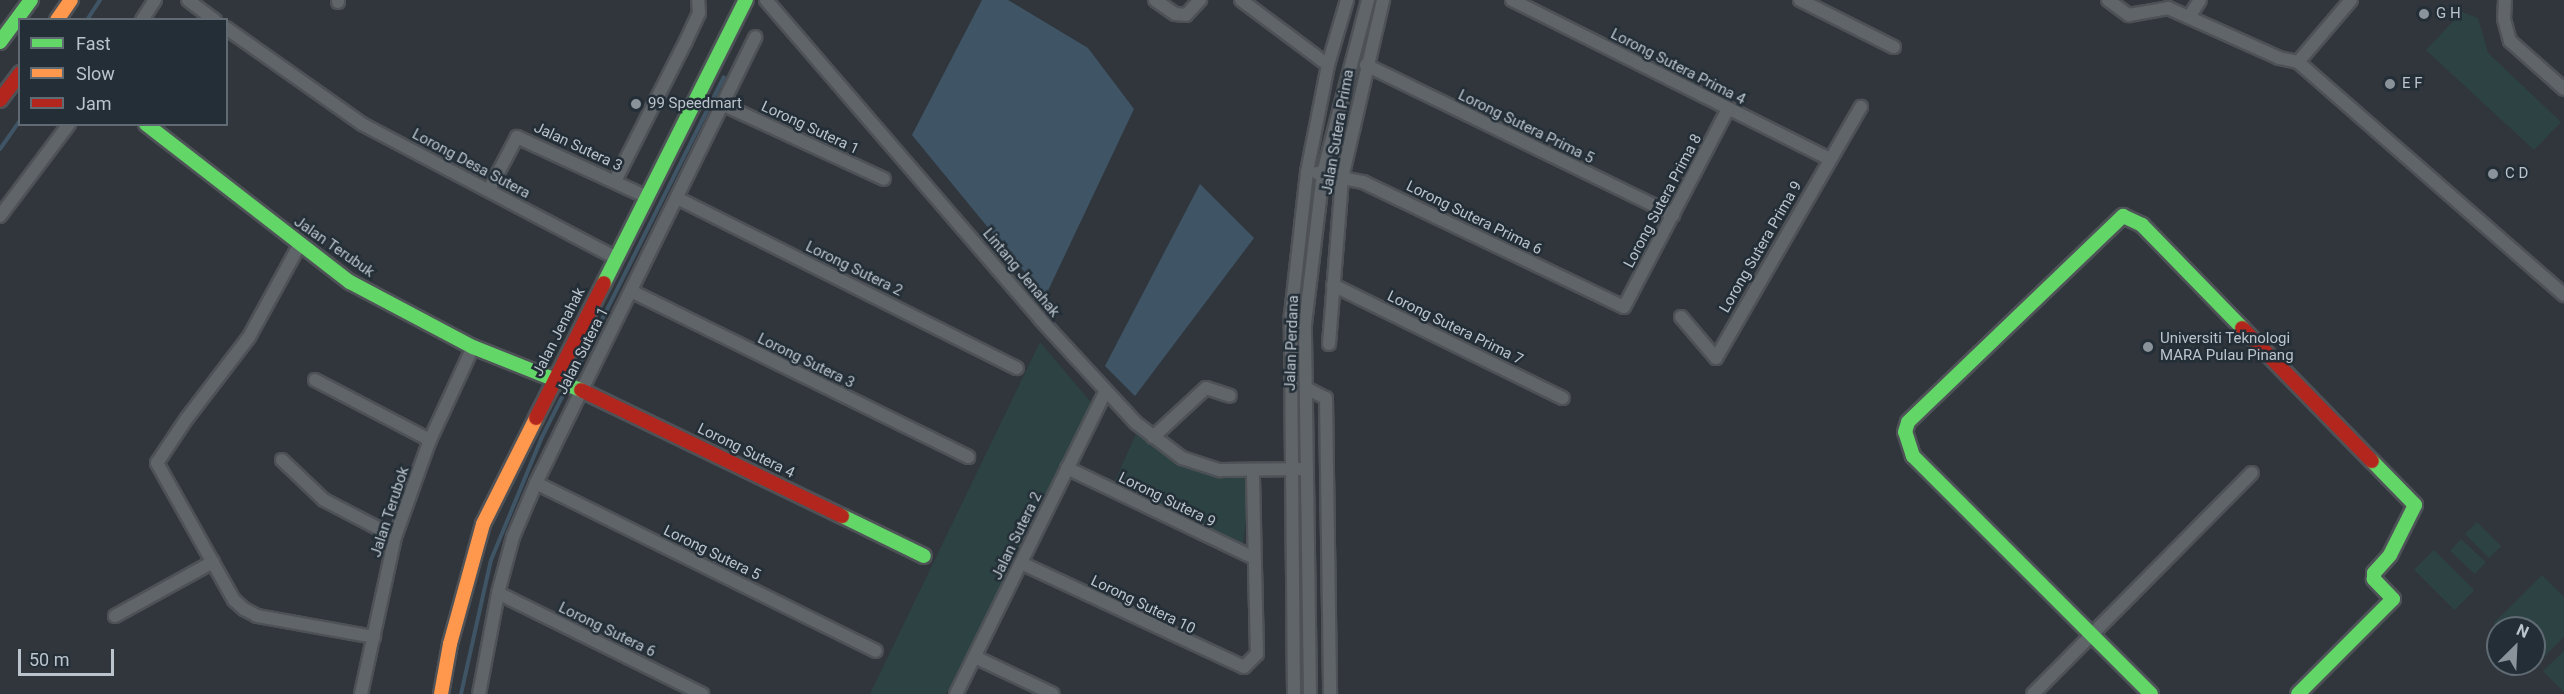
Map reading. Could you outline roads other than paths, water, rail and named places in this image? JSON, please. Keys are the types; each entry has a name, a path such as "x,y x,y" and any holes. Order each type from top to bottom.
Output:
{"main road":[{"path":"0,42 31,0"},
{"path":"58,18 71,0"},
{"name":"Jalan Jenahak","path":"441,694 450,644 483,524 746,0"},
{"path":"0,100 18,76"},
{"name":"Jalan Terubuk","path":"149,126 350,282 473,347 554,379"},
{"path":"2151,694 1913,456 1905,432 1908,422 2122,216 2142,225 2415,505 2390,555 2374,573 2374,579 2393,599 2298,694"},
{"name":"Lorong Sutera 4","path":"554,379 580,389 924,556"}],"street":[{"path":"143,18 155,0"},
{"path":"188,0 212,18"},
{"path":"615,181 699,13 698,0"},
{"name":"Lintang Jenahak","path":"766,0 1105,392 1153,437 1182,458 1220,470 1307,469"},
{"path":"1155,0 1175,14 1186,15 1200,0"},
{"path":"1241,0 1328,65"},
{"name":"Jalan Perdana","path":"1294,694 1290,470 1291,315 1307,172 1328,65 1347,0"},
{"name":"Jalan Perdana","path":"1310,694 1305,324 1323,173 1368,0"},
{"name":"Jalan Sutera Prima","path":"1329,344 1342,178 1366,65 1383,0"},
{"name":"Lorong Sutera Prima 4","path":"1512,0 1829,159"},
{"path":"1800,0 1894,47"},
{"path":"2108,0 2129,15 2142,16 2158,7 2189,17 2279,58 2298,62 2564,295"},
{"path":"2189,17 2200,0"},
{"path":"2298,62 2351,0"},
{"path":"2505,0 2504,19 2511,41 2564,89"},
{"name":"Lorong Desa Sutera","path":"228,29 314,93 362,124 616,258"},
{"name":"Jalan Sutera 1","path":"479,694 498,593 513,537 580,389 724,105 755,37"},
{"name":"Lorong Sutera Prima 5","path":"1366,65 1673,215"},
{"name":"Lorong Sutera 1","path":"724,105 884,179"},
{"name":"Lorong Sutera Prima 9","path":"1681,317 1716,358 1861,107"},
{"name":"Lorong Sutera Prima 8","path":"1624,307 1728,109"},
{"path":"0,216 68,126"},
{"name":"Jalan Sutera 3","path":"489,190 517,137 647,197"},
{"name":"Lorong Sutera Prima 6","path":"1307,172 1323,173 1363,182 1624,307"},
{"name":"Lorong Sutera 2","path":"677,198 1017,368"},
{"path":"300,244 249,337 187,417 157,463 234,600 257,616 374,637"},
{"name":"Lorong Sutera Prima 7","path":"1333,285 1563,398"},
{"name":"Lorong Sutera 3","path":"631,291 968,457"},
{"name":"Jalan Terubok","path":"361,694 395,537 430,440 473,347"},
{"path":"315,380 430,440"},
{"path":"1153,437 1206,388 1230,396"},
{"path":"1306,388 1326,398 1329,694"},
{"name":"Jalan Sutera 2","path":"956,694 1105,392"},
{"path":"282,460 324,501 395,537"},
{"name":"Lorong Sutera 9","path":"1067,468 1254,558"},
{"path":"1253,471 1254,558"},
{"path":"2033,694 2252,473"},
{"name":"Lorong Sutera 5","path":"536,483 876,651"},
{"name":"Lorong Sutera 10","path":"1021,563 1231,663 1244,667 1253,662 1257,654 1254,558"},
{"path":"115,616 213,562"},
{"name":"Lorong Sutera 6","path":"498,593 702,694"},
{"path":"975,657 1053,694"}],"water":[{"path":"982,0 1008,0 1088,48 1134,109 1045,297 912,135"},
{"path":"1200,184 1254,238 1135,396 1105,366"}],"waterway":[{"path":"88,18 100,0"},
{"path":"571,381 724,77"},
{"path":"0,149 18,123"},
{"path":"461,694 491,560 541,439 567,387"}],"place":[{"name":"G H","path":"2424,14"},
{"name":"E F","path":"2390,84"},
{"name":"99 Speedmart","path":"636,104"},
{"name":"C D","path":"2493,174"},
{"name":"Universiti Teknologi MARA Pulau Pinang","path":"2148,347"}]}
